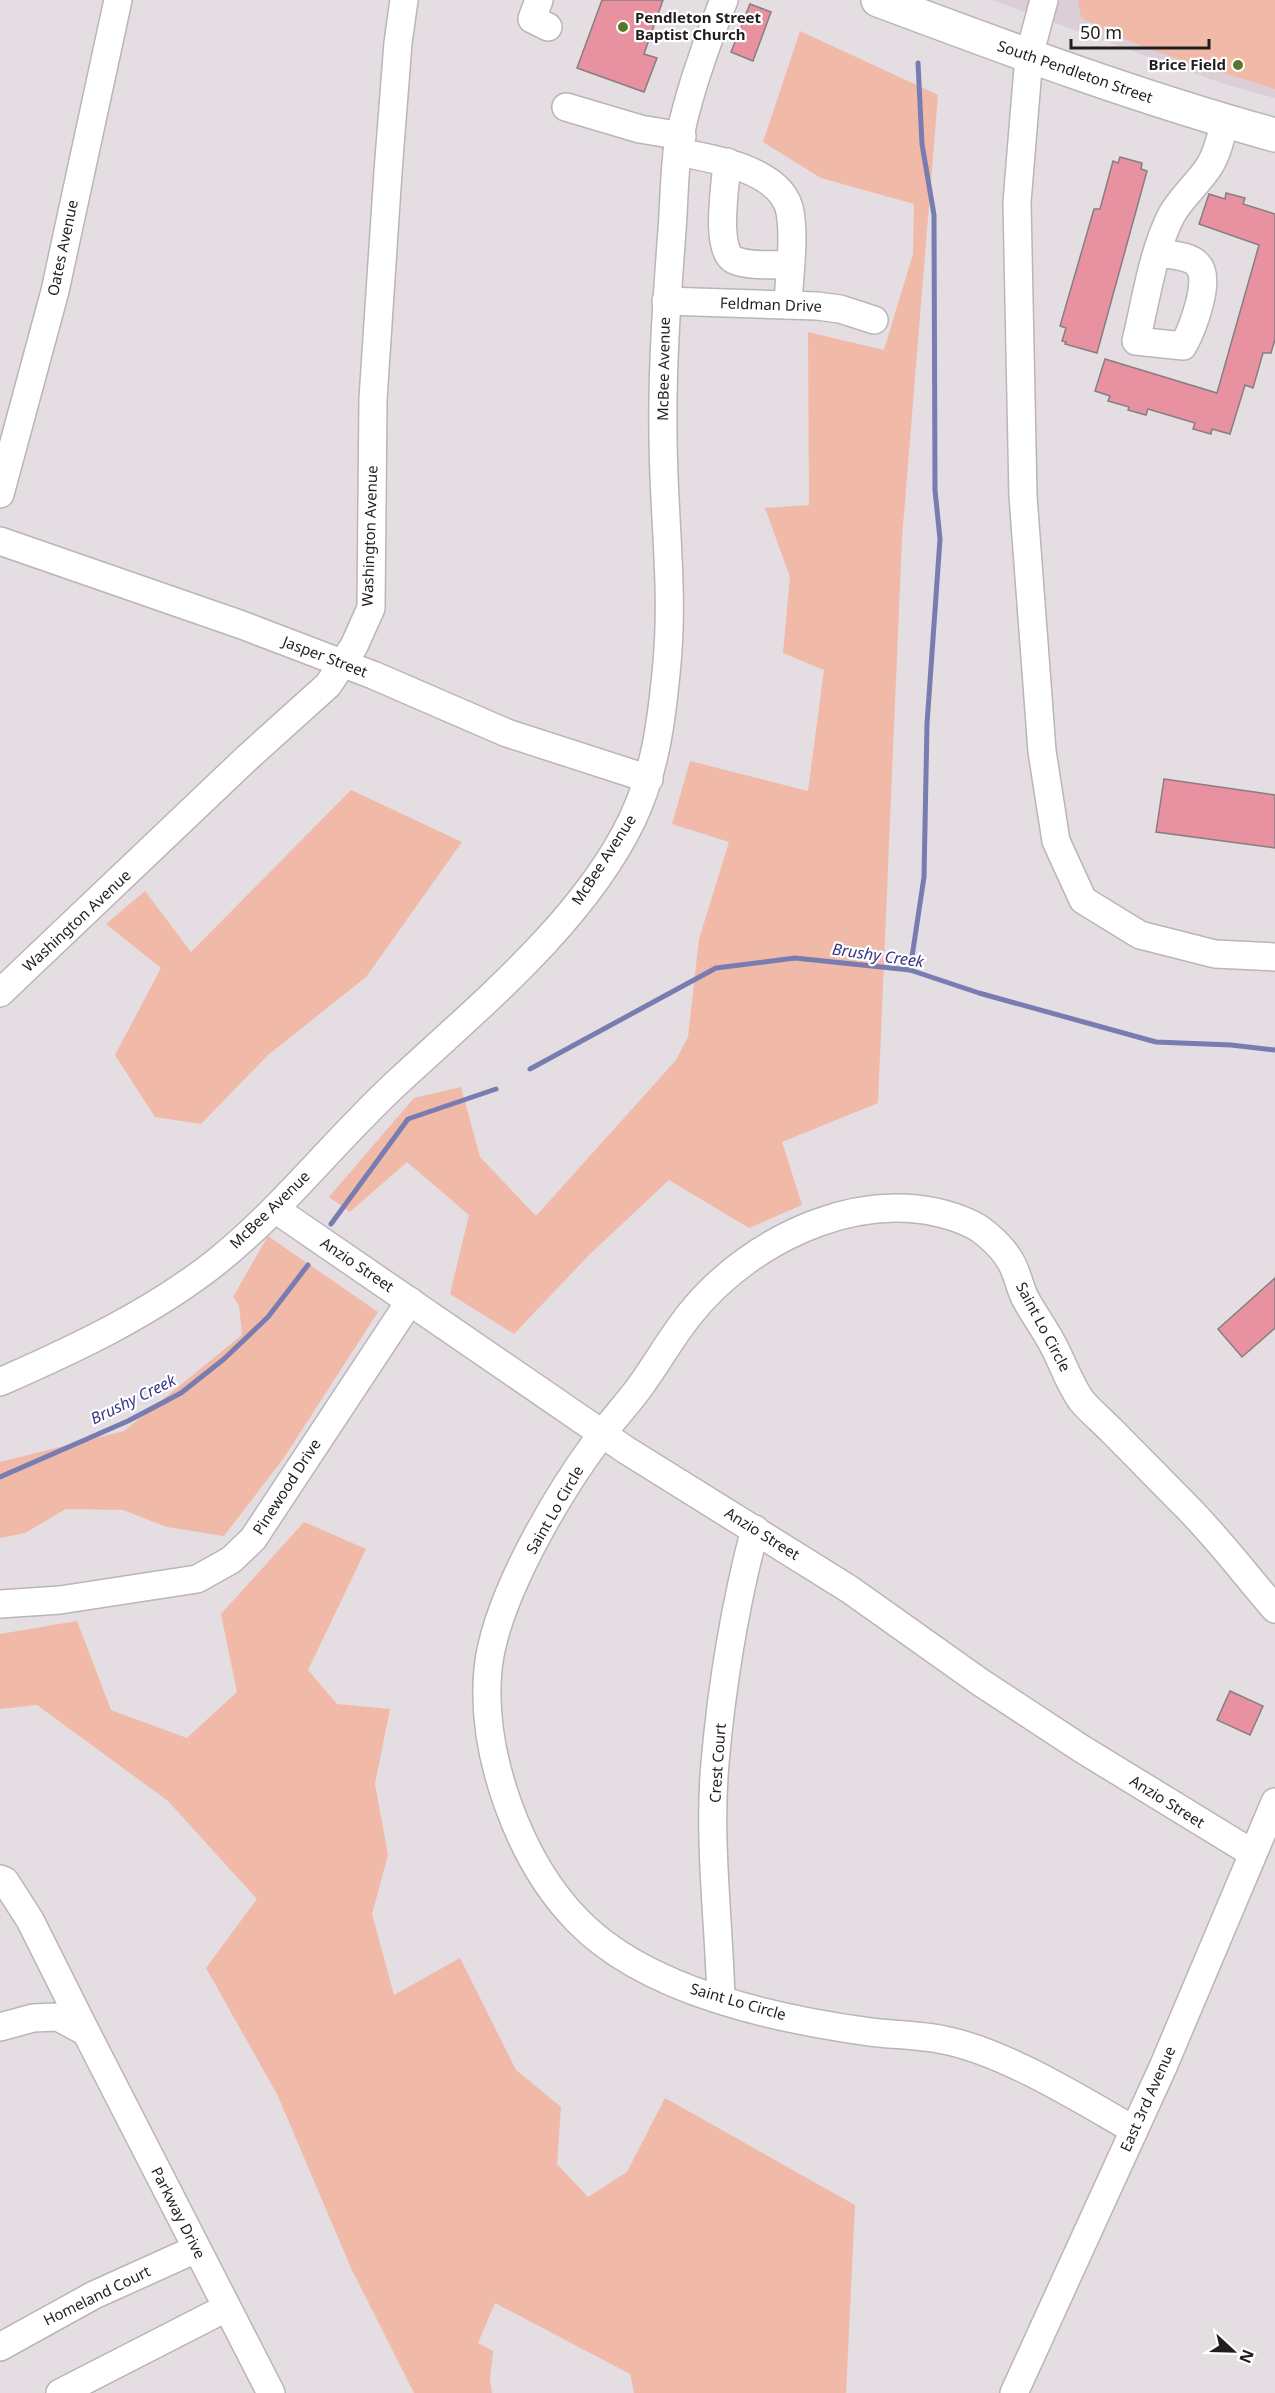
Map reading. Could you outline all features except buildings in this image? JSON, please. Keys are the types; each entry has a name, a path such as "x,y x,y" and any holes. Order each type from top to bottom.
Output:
{"main road":[{"name":"South Pendleton Street","path":"878,0 1029,56 1225,121 1275,135"}],"street":[{"name":"Oates Avenue","path":"0,494 55,291 118,0"},
{"name":"Washington Avenue","path":"0,993 247,758 328,685 354,646 371,608 375,366 396,66 404,0"},
{"path":"539,0 532,19 548,27"},
{"name":"McBee Avenue","path":"0,1382 91,1342 145,1310 213,1264 275,1209 353,1125 401,1078 466,1022 564,921 631,822 649,778 660,727 668,657 669,583 663,436 666,301 680,144 698,74 724,0"},
{"path":"1044,0 1029,56 1017,202 1023,496 1042,751 1056,841 1083,900 1140,935 1215,954 1275,957"},
{"path":"566,107 640,129 680,144 727,162 776,186 784,196 790,212 788,305"},
{"path":"1158,253 1197,262 1203,271 1204,284 1183,346 1136,340 1161,238 1178,204 1210,166 1216,154 1225,121"},
{"path":"727,162 722,235 728,255 734,260 755,264 790,265"},
{"name":"Feldman Drive","path":"666,301 840,309 874,320"},
{"name":"Jasper Street","path":"0,541 242,625 507,732 649,778"},
{"name":"Saint Lo Circle","path":"1134,2130 1050,2083 998,2059 947,2041 845,2027 780,2015 701,1994 632,1963 579,1922 540,1872 511,1813 494,1755 487,1704 488,1664 502,1617 527,1557 553,1510 602,1434 639,1388 691,1312 730,1273 766,1249 822,1220 873,1207 929,1209 976,1226 1009,1258 1023,1294 1080,1399 1193,1512 1275,1609"},
{"name":"Anzio Street","path":"275,1209 602,1434 849,1589 980,1682 1073,1743 1252,1853"},
{"name":"Pinewood Drive","path":"0,1604 60,1600 197,1579 231,1560 253,1539 410,1301"},
{"name":"Crest Court","path":"721,2000 714,1853 715,1764 740,1588 755,1529"},
{"name":"East 3rd Avenue","path":"1014,2393 1134,2130 1275,1802"},
{"name":"Parkway Drive","path":"0,1879 5,1881 30,1920 271,2393"},
{"path":"0,2027 33,2018 58,2017 86,2032"},
{"name":"Homeland Court","path":"0,2347 94,2295 196,2249"},
{"path":"60,2393 226,2308"}],"shaded area":[{"name":"Brice Field","path":"992,0 1275,0 1275,98 1227,85"},
{"name":"Brice Field","path":"1078,0 1275,0 1275,89 1151,50 1127,40 1081,17"},
{"path":"800,31 938,95 902,538 878,1103 782,1142 802,1205 749,1228 669,1180 589,1255 514,1334 450,1294 469,1215 407,1162 350,1212 329,1197 414,1098 461,1087 480,1157 536,1216 676,1060 688,1037 699,939 729,842 672,824 690,761 808,791 824,670 783,653 790,577 765,508 809,505 808,332 884,350 913,254 914,204 821,178 763,142"},
{"path":"351,790 462,842 366,977 268,1055 201,1124 155,1117 115,1055 161,968 106,924 145,891 191,952"},
{"path":"268,1236 378,1312 283,1459 224,1536 167,1527 123,1510 66,1509 25,1533 0,1538 0,1462 124,1431 242,1335 239,1305 233,1297"},
{"path":"304,1522 366,1549 308,1670 337,1704 390,1709 375,1784 388,1855 372,1914 394,1995 460,1958 516,2070 561,2107 557,2164 588,2197 627,2172 665,2098 855,2205 846,2393 634,2393 630,2374 495,2303 478,2343 493,2351 490,2380 492,2393 414,2393 351,2268 277,2094 206,1968 257,1899 168,1801 37,1705 0,1709 0,1634 77,1621 111,1710 187,1738 237,1692 221,1614"}],"waterway":[{"path":"910,970 924,877 927,724 940,539 935,490 934,215 922,144 918,63"},
{"name":"Brushy Creek","path":"530,1069 716,968 795,958 910,970 979,993 1156,1042 1231,1045 1275,1050"},
{"name":"Brushy Creek","path":"331,1224 408,1119 496,1089"},
{"name":"Brushy Creek","path":"0,1477 128,1421 181,1393 224,1359 268,1317 308,1265"}],"place":[{"name":"Pendleton Street Baptist Church","path":"623,27"},
{"name":"Brice Field","path":"1238,65"}]}
